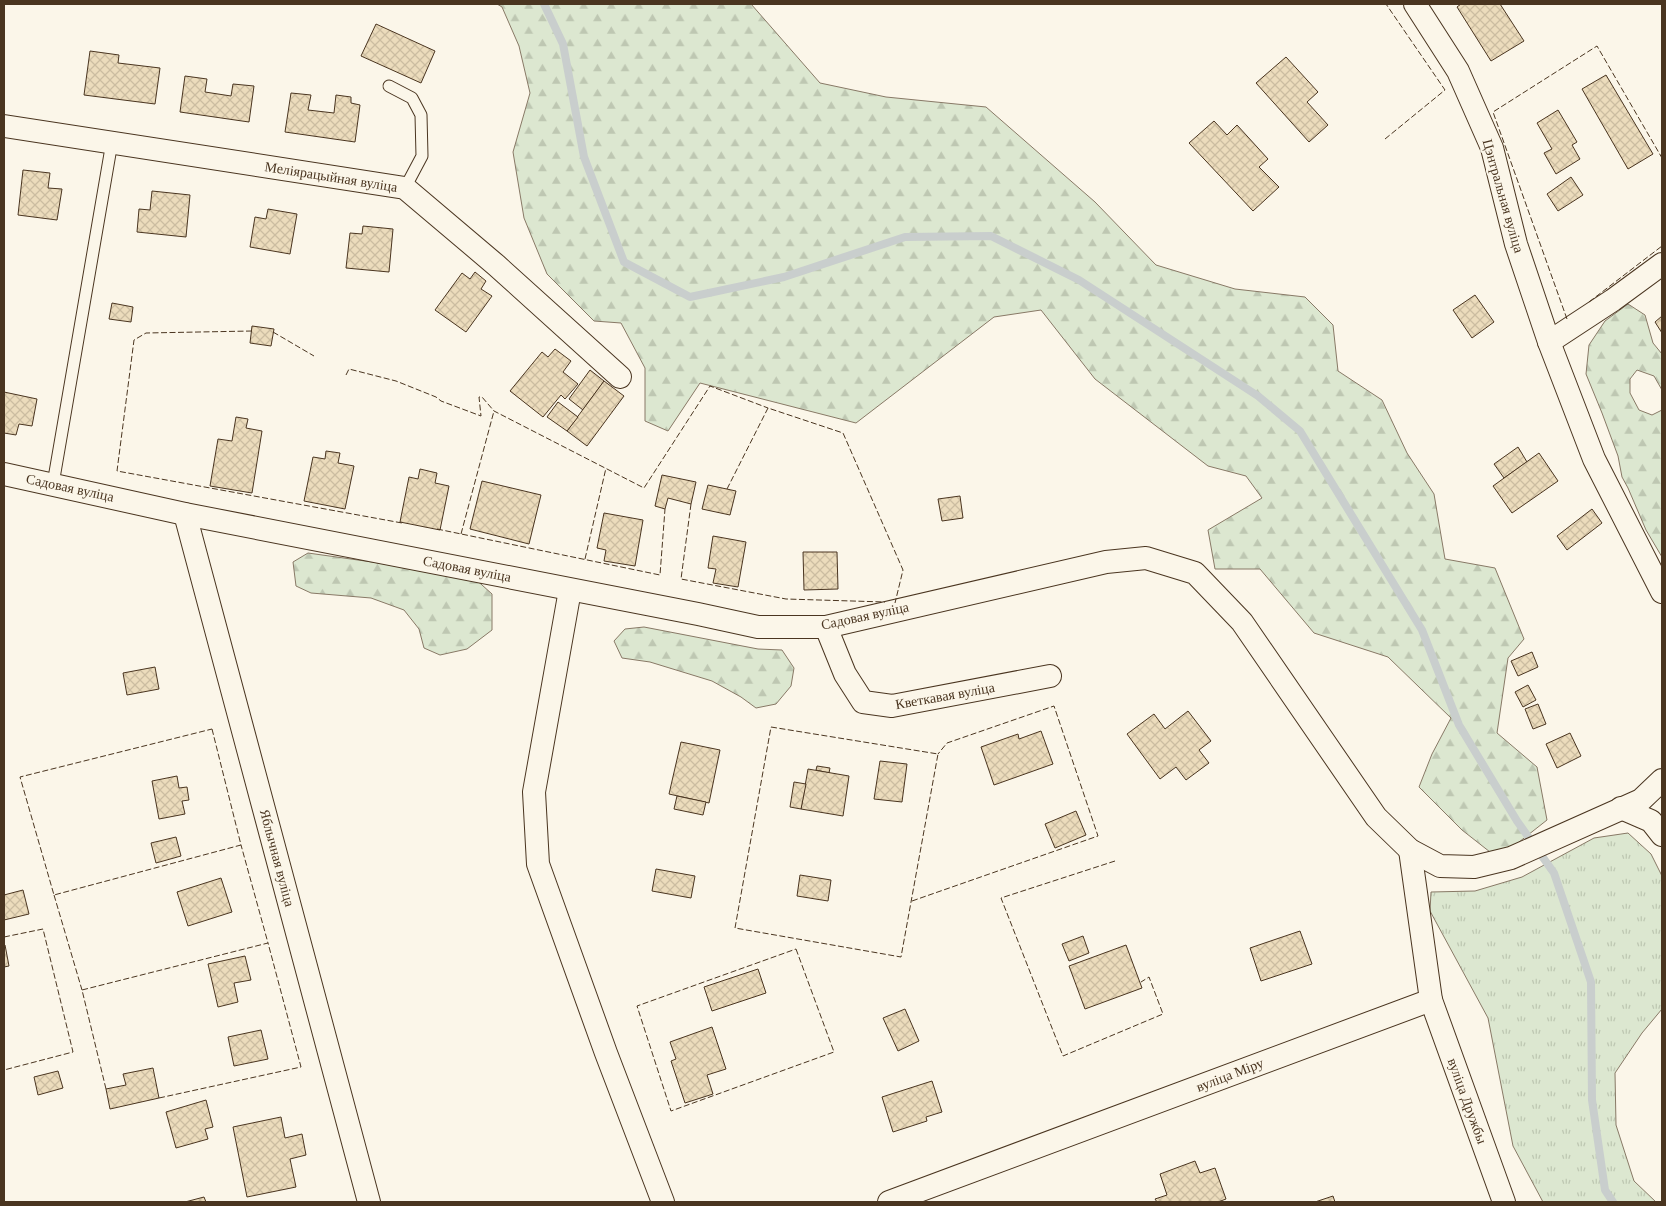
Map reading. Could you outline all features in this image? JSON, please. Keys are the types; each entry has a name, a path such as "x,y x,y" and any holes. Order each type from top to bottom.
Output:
{"street":[{"name":"Цэнтральная вуліца","path":"1415,4 1458,71 1492,148 1516,244 1549,342 1594,459 1662,592"},
{"name":"Меліярацыйная вуліца","path":"4,126 405,188 496,265 620,377"},
{"path":"1549,342 1613,300 1662,264"},
{"name":"Садовая вуліца","path":"4,474 185,514 758,627 826,627 1106,562 1146,558 1195,572 1242,622 1376,816 1410,850 1440,866 1474,867 1511,858 1621,808"},
{"name":"Яблычная вуліца","path":"185,514 369,1202"},
{"path":"570,590 534,792 538,864 606,1053 663,1202"},
{"name":"Кветкавая вуліца","path":"826,627 845,674 863,702 892,706 1050,676"},
{"path":"1621,808 1641,800 1662,780"},
{"path":"1621,808 1651,821 1662,835"},
{"path":"1410,850 1430,1000"},
{"name":"вуліца Міру","path":"889,1202 1430,1000"},
{"name":"вуліца Дружбы","path":"1430,1000 1504,1202"}],"lane":[{"path":"390,86 412,98 420,116 422,156 405,188"},
{"path":"53,484 112,142"}],"green space":[{"path":"497,4 751,4 820,83 886,97 986,107 1095,202 1156,265 1235,289 1305,297 1333,325 1338,371 1382,400 1407,453 1434,494 1445,559 1495,568 1524,639 1508,658 1497,733 1537,767 1547,820 1514,846 1490,852 1462,830 1419,787 1432,754 1451,718 1388,657 1314,633 1260,569 1215,569 1208,530 1262,498 1246,476 1208,466 1095,379 1041,310 994,317 856,423 700,383 668,431 645,421 645,368 621,323 594,321 547,274 524,218 513,152 530,93 519,46 502,7"},
{"path":"1628,304 1645,315 1653,343 1662,354 1662,390 1654,376 1637,370 1630,379 1630,393 1639,410 1652,415 1662,410 1662,557 1646,530 1622,477 1618,456 1586,374 1589,345 1605,321"},
{"path":"308,553 472,576 492,594 492,630 467,649 440,655 424,648 419,629 404,610 371,598 311,593 296,586 293,562"},
{"path":"644,627 758,649 782,650 794,668 791,686 776,704 756,708 741,697 712,681 650,662 622,658 614,641 625,629"},
{"path":"1628,833 1651,854 1662,876 1662,1009 1642,1033 1615,1073 1616,1125 1634,1181 1656,1202 1543,1202 1513,1146 1488,1018 1430,911 1431,892 1475,891 1522,877 1594,838"}],"building":[{"path":"1461,4 1500,4 1524,41 1491,61 1457,7"},
{"path":"376,24 435,51 421,83 361,56"},
{"path":"90,51 119,55 118,63 160,68 155,104 84,95"},
{"path":"1286,57 1318,92 1307,102 1328,125 1309,142 1256,83"},
{"path":"1606,75 1653,154 1628,169 1582,89"},
{"path":"185,76 207,79 205,92 231,96 233,84 254,86 249,122 180,112"},
{"path":"291,93 311,95 308,110 334,113 336,95 351,97 351,103 360,105 355,142 285,132"},
{"path":"1558,110 1577,142 1572,145 1580,159 1556,174 1544,153 1552,149 1537,123"},
{"path":"1214,121 1227,135 1237,125 1268,159 1259,167 1279,187 1253,211 1189,143"},
{"path":"23,170 50,173 48,188 62,189 57,220 18,215"},
{"path":"1571,177 1583,195 1558,211 1547,194"},
{"path":"152,191 190,195 186,237 137,232 139,209 150,210"},
{"path":"268,209 297,214 290,254 250,247 255,217 266,219"},
{"path":"363,226 393,229 389,272 346,268 350,233 362,234"},
{"path":"475,272 486,281 481,289 492,296 466,332 435,310 462,273 470,279"},
{"path":"1475,295 1494,322 1472,338 1453,310"},
{"path":"112,303 133,307 131,322 109,319"},
{"path":"1662,316 1662,333 1655,322"},
{"path":"252,326 274,329 271,346 250,343"},
{"path":"555,349 571,361 563,372 578,384 565,399 561,395 543,417 510,391 542,352 548,357"},
{"path":"590,370 604,381 583,410 569,399"},
{"path":"604,381 624,396 587,446 567,431"},
{"path":"4,392 37,399 32,426 19,424 16,435 4,433"},
{"path":"558,402 578,417 567,431 547,417"},
{"path":"236,417 248,419 246,428 262,431 252,493 210,486 218,439 232,441"},
{"path":"1518,447 1527,462 1504,478 1494,464"},
{"path":"326,451 340,453 338,463 354,466 345,509 304,501 313,457 325,459"},
{"path":"1539,453 1558,481 1512,513 1493,486"},
{"path":"420,469 437,473 435,483 449,486 440,530 400,522 409,477 418,479"},
{"path":"662,475 696,482 691,504 668,498 665,509 655,506"},
{"path":"482,481 541,495 529,544 470,529"},
{"path":"708,485 736,491 730,515 702,509"},
{"path":"960,496 963,518 942,521 938,499"},
{"path":"1592,509 1602,523 1567,550 1557,536"},
{"path":"604,513 643,520 635,566 604,561 606,550 597,548"},
{"path":"713,536 746,542 738,587 713,583 716,569 708,568"},
{"path":"803,552 837,552 838,589 804,590"},
{"path":"1532,652 1538,667 1518,676 1511,661"},
{"path":"155,667 159,689 127,695 123,673"},
{"path":"1528,685 1536,700 1523,707 1515,692"},
{"path":"1538,704 1546,724 1533,729 1525,709"},
{"path":"1188,711 1211,741 1199,750 1209,763 1186,780 1176,767 1160,779 1127,734 1154,714 1165,729"},
{"path":"1041,731 1053,764 994,785 981,747 1018,734 1019,739"},
{"path":"1570,733 1581,756 1557,768 1546,744"},
{"path":"681,742 720,750 709,803 669,794"},
{"path":"880,761 907,764 902,802 874,799"},
{"path":"817,766 830,768 829,773 816,770"},
{"path":"808,769 849,776 843,816 801,809"},
{"path":"177,776 179,788 187,787 189,800 182,801 185,814 159,819 152,781"},
{"path":"794,782 806,784 801,809 790,807"},
{"path":"677,796 706,802 703,815 674,809"},
{"path":"1076,811 1086,835 1055,848 1045,824"},
{"path":"176,837 181,856 156,863 151,843"},
{"path":"656,869 695,876 691,898 652,891"},
{"path":"800,875 831,880 828,901 797,896"},
{"path":"221,878 232,912 188,926 177,892"},
{"path":"23,890 29,914 4,920 4,895"},
{"path":"1300,931 1312,964 1261,981 1250,948"},
{"path":"1083,936 1089,953 1069,961 1062,944"},
{"path":"4,945 9,966 4,967"},
{"path":"1126,945 1142,988 1085,1009 1069,966"},
{"path":"245,956 251,980 234,983 238,1002 218,1007 208,964"},
{"path":"758,969 766,993 712,1011 704,987"},
{"path":"905,1009 919,1041 898,1051 883,1018"},
{"path":"712,1027 726,1069 707,1075 713,1094 685,1103 671,1061 676,1059 670,1042"},
{"path":"261,1030 268,1059 234,1066 228,1037"},
{"path":"153,1068 159,1098 110,1109 106,1089 126,1085 123,1074"},
{"path":"58,1071 63,1088 38,1095 34,1077"},
{"path":"932,1081 942,1112 926,1117 927,1121 893,1132 882,1097"},
{"path":"206,1100 213,1127 205,1129 208,1139 176,1148 166,1112"},
{"path":"281,1117 285,1138 302,1134 306,1155 290,1159 296,1187 247,1197 233,1127"},
{"path":"1195,1161 1200,1173 1215,1168 1226,1199 1218,1202 1157,1202 1155,1199 1167,1195 1160,1174"},
{"path":"1333,1196 1335,1202 1315,1202"},
{"path":"204,1197 206,1202 185,1202"}],"waterway":[{"path":"544,4 563,44 584,157 624,262 690,297 784,277 905,237 991,236 1079,280 1258,396 1300,431 1422,630 1459,725 1517,821 1554,873 1591,982 1592,1100 1605,1190 1613,1202"}],"fence":[{"path":"1385,139 1445,90 1386,4"},
{"path":"1567,319 1493,112 1597,46 1662,158"},
{"path":"1589,302 1662,246"},
{"path":"252,331 146,333 134,340 117,471 402,523"},
{"path":"273,332 314,356"},
{"path":"346,375 349,369 396,381 481,416 479,397 482,397 494,411 644,488 710,386 768,408"},
{"path":"727,489 768,408 843,433 903,570 895,603"},
{"path":"461,534 494,411"},
{"path":"585,559 606,468"},
{"path":"691,504 681,579 786,599 885,602"},
{"path":"437,529 660,575 665,509"},
{"path":"912,901 1098,836 1054,706 947,743 938,754"},
{"path":"771,727 938,754 901,957 735,928 771,727"},
{"path":"212,729 241,845 54,895 20,777 212,729"},
{"path":"106,1089 82,990 268,943 241,845"},
{"path":"1115,861 1001,898 1063,1056 1163,1014 1149,977 1141,982"},
{"path":"54,895 82,990"},
{"path":"4,937 43,929 73,1052 4,1070"},
{"path":"159,1098 301,1067 268,943"},
{"path":"796,949 834,1052 671,1111 637,1006 796,949"}]}
